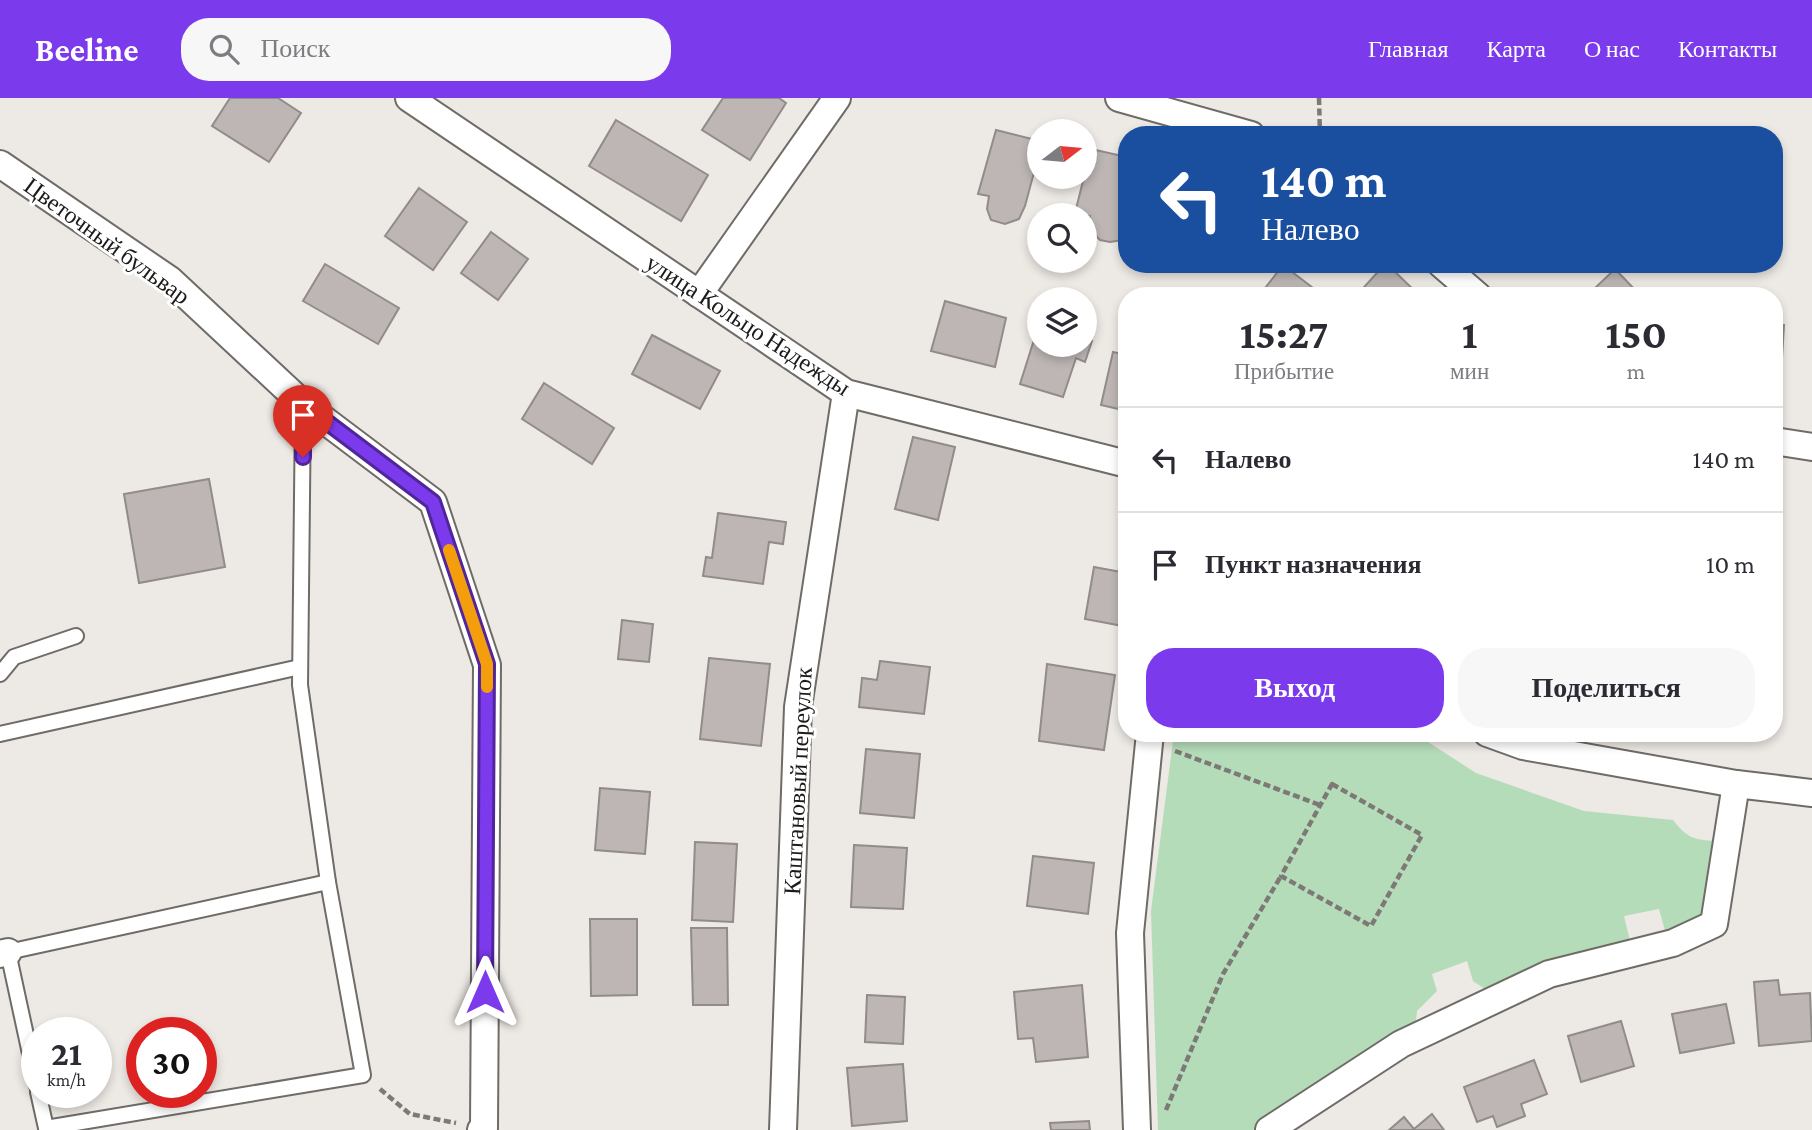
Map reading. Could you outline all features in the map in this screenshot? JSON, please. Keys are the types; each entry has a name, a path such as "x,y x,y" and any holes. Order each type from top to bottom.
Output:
{"street":[{"name":"улица Кольцо Надежды","path":"409,98 846,393 1118,462"},
{"path":"699,293 837,98"},
{"path":"1119,98 1219,126"},
{"name":"Цветочный бульвар","path":"0,164 170,280 303,404 433,502 487,664 483,1129"},
{"path":"1451,273 1468,287"},
{"name":"Каштановый переулок","path":"783,1130 798,707 846,393"},
{"path":"1783,442 1812,447"},
{"path":"1137,1130 1129,933 1148,742"},
{"path":"1512,742 1736,784 1812,793"},
{"path":"1269,1130 1401,1044 1549,974 1674,943 1714,924 1736,784"}],"lane":[{"path":"42,1108 46,1128 363,1075 328,882 300,685 303,404"},
{"path":"0,674 13,657 76,636"},
{"path":"0,734 300,667"},
{"path":"21,1022 4,953 328,882"}],"path":[{"path":"1319,98 1320,126"},
{"path":"1162,742 1320,805"},
{"path":"1166,1111 1223,974 1332,785 1422,835 1371,926 1281,876"},
{"path":"363,1075 410,1114 483,1129"}],"green space":[{"path":"1173,742 1428,742 1476,773 1584,811 1673,820 1692,837 1717,841 1710,908 1695,927 1667,938 1659,909 1624,916 1631,945 1556,962 1485,989 1473,981 1467,961 1432,974 1437,991 1417,1011 1415,1031 1253,1130 1158,1130 1151,911"}],"building":[{"path":"230,98 278,98 301,113 269,162 212,126"},
{"path":"723,98 779,98 786,103 750,160 702,130"},
{"path":"616,120 708,175 681,221 589,166"},
{"path":"996,130 1027,138 1027,189 1030,189 1019,219 1005,224 991,220 987,209 989,196 978,194"},
{"path":"1097,150 1118,155 1118,241 1100,240 1097,237 1097,203 1078,203 1081,189 1097,189"},
{"path":"419,188 467,222 433,270 385,236"},
{"path":"491,232 528,259 498,300 461,273"},
{"path":"325,264 399,308 378,344 303,301"},
{"path":"1277,273 1293,273 1312,287 1266,287"},
{"path":"1377,273 1396,273 1411,287 1364,287"},
{"path":"1611,273 1619,273 1632,287 1596,287"},
{"path":"945,301 1006,318 995,367 931,351"},
{"path":"652,335 720,371 700,409 632,374"},
{"path":"1113,352 1118,353 1118,409 1101,405"},
{"path":"1029,357 1087,357 1085,362 1076,358 1063,397 1020,384"},
{"path":"544,383 614,428 592,464 522,419"},
{"path":"913,437 955,447 938,520 895,509"},
{"path":"209,479 225,567 139,583 124,494"},
{"path":"718,513 786,522 783,544 769,542 763,584 703,576 706,557 712,558"},
{"path":"1094,567 1118,571 1118,625 1085,619"},
{"path":"622,620 653,624 649,662 618,659"},
{"path":"709,658 770,664 761,746 700,739"},
{"path":"880,661 930,667 924,714 859,707 862,678 877,680"},
{"path":"1047,664 1115,675 1104,750 1039,741"},
{"path":"866,749 920,754 914,818 860,813"},
{"path":"600,788 650,792 645,854 595,850"},
{"path":"695,842 737,844 733,922 692,920"},
{"path":"854,845 907,848 903,909 851,907"},
{"path":"1033,856 1094,863 1088,914 1027,906"},
{"path":"590,919 637,919 637,995 591,996"},
{"path":"691,928 727,928 728,1005 693,1005"},
{"path":"1778,980 1780,995 1810,993 1812,1041 1759,1046 1754,982"},
{"path":"1082,985 1088,1057 1036,1062 1033,1038 1018,1039 1014,992"},
{"path":"867,995 905,997 903,1044 865,1042"},
{"path":"1726,1004 1734,1043 1680,1053 1672,1014"},
{"path":"1621,1021 1634,1066 1581,1082 1568,1036"},
{"path":"1534,1060 1547,1094 1521,1104 1525,1116 1497,1127 1493,1116 1477,1122 1464,1087"},
{"path":"903,1064 907,1121 852,1126 847,1068"},
{"path":"1432,1114 1444,1130 1389,1130 1404,1117 1414,1129"},
{"path":"1089,1121 1090,1130 1051,1130 1050,1123"}],"slow traffic":[{"path":"449,550 487,664 487,687"}],"route":[{"path":"303,457 303,404 433,502 487,664 485,992"}]}
